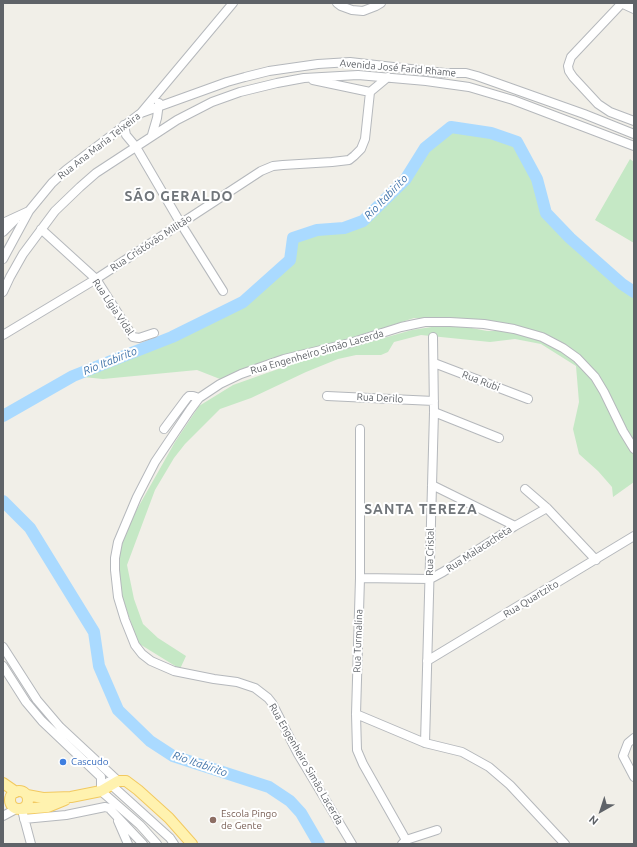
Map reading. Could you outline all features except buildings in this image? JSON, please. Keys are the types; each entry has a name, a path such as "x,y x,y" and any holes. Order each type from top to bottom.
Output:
{"main road":[{"path":"3,783 16,792 22,792 26,795 43,798 71,797 101,791 119,782 138,790 169,818 191,844"},
{"path":"16,792 10,799 19,811"},
{"path":"19,811 28,803 26,795"},
{"path":"3,798 19,811 48,807 71,797"}],"street":[{"name":"Rua Ana Maria Teixeira","path":"3,259 29,212 52,183 66,170 141,113 233,3"},
{"path":"337,3 352,10 363,11 381,3"},
{"path":"634,9 621,3 571,57 568,66 573,77 598,104 610,112 634,121"},
{"name":"Avenida José Farid Rhame","path":"141,113 227,82 269,71 318,64 350,62 477,76 584,114 634,134"},
{"path":"3,292 6,274 55,211 96,173 152,135 212,102 240,92 277,82 304,78 358,75 388,77 469,87 513,100 634,146"},
{"path":"304,78 370,92 388,77"},
{"path":"152,135 157,118 158,106 168,82"},
{"name":"Rua Cristóvão Militão","path":"5,331 96,279 266,169 283,165 344,161 354,156 361,149 365,139 370,92"},
{"path":"584,114 598,104"},
{"path":"124,125 126,135 136,147 181,224 223,291"},
{"path":"3,223 29,212"},
{"path":"3,232 18,216"},
{"name":"Rua Lígia Vidal","path":"41,229 96,279 133,337 139,338 154,333"},
{"name":"Rua Engenheiro Simão Lacerda","path":"352,844 298,754 268,698 255,688 237,682 174,671 151,661 142,654 135,645 125,620 118,597 115,570 115,558 118,542 155,462 199,398 220,384 240,374 401,327 425,322 484,324 514,329 542,337 577,358 595,377 634,449"},
{"name":"Rua Cristal","path":"425,743 434,412 433,337"},
{"name":"Rua Rubi","path":"434,363 528,399"},
{"path":"164,429 189,396 199,398"},
{"name":"Rua Derilo","path":"327,396 434,401"},
{"path":"434,412 499,438"},
{"name":"Rua Turmalina","path":"360,429 360,578 356,714 356,741 359,757 404,842 437,830"},
{"path":"432,485 515,526"},
{"path":"525,489 547,508 596,560"},
{"name":"Rua Malacacheta","path":"360,578 430,579 444,572 515,526 547,508"},
{"name":"Rua Quartzito","path":"427,661 634,536"},
{"path":"3,647 37,700 60,727 119,782 174,844"},
{"path":"3,666 26,702 42,721 101,778 119,782"},
{"path":"356,714 425,743 462,752 489,767 510,785 565,844"},
{"path":"634,738 628,743 623,756 634,777"},
{"path":"101,778 101,791 140,825 156,844"},
{"path":"3,816 19,811 66,815 105,807 110,809 143,844"},
{"path":"19,811 31,844"},
{"path":"116,815 128,844"}],"green space":[{"path":"451,127 491,133 517,142 537,179 546,213 570,238 622,284 634,292 634,482 613,497 612,487 598,471 579,454 573,429 579,402 576,366 541,344 515,339 490,342 421,335 394,342 388,352 381,355 356,355 338,359 306,372 251,398 220,409 185,444 174,458 155,490 127,565 134,599 143,624 158,638 186,656 180,669 138,643 118,579 117,558 123,534 175,442 199,406 233,385 315,356 412,330 451,324 487,331 504,331 482,323 414,318 347,340 282,357 220,379 197,370 103,379 73,376 172,337 243,302 290,260 293,238 317,230 344,228 363,221 405,180 425,148"},
{"path":"630,159 634,162 634,243 595,220"}],"waterway":[{"name":"Rio Itabirito","path":"3,416 73,376 172,337 243,302 290,260 293,238 317,230 344,228 363,221 405,180 425,148 451,127 491,133 517,142 537,179 546,213 570,238 622,284 634,292"},
{"name":"Rio Itabirito","path":"3,501 30,528 94,632 99,666 118,710 150,741 173,756 269,787 290,801 301,813 319,844"}],"place":[{"name":"Cascudo","path":"63,762"},
{"name":"Escola Pingo de Gente","path":"213,820"}],"district":[{"name":"SÃO GERALDO","path":"179,196"},
{"name":"SANTA TEREZA","path":"421,509"}]}
